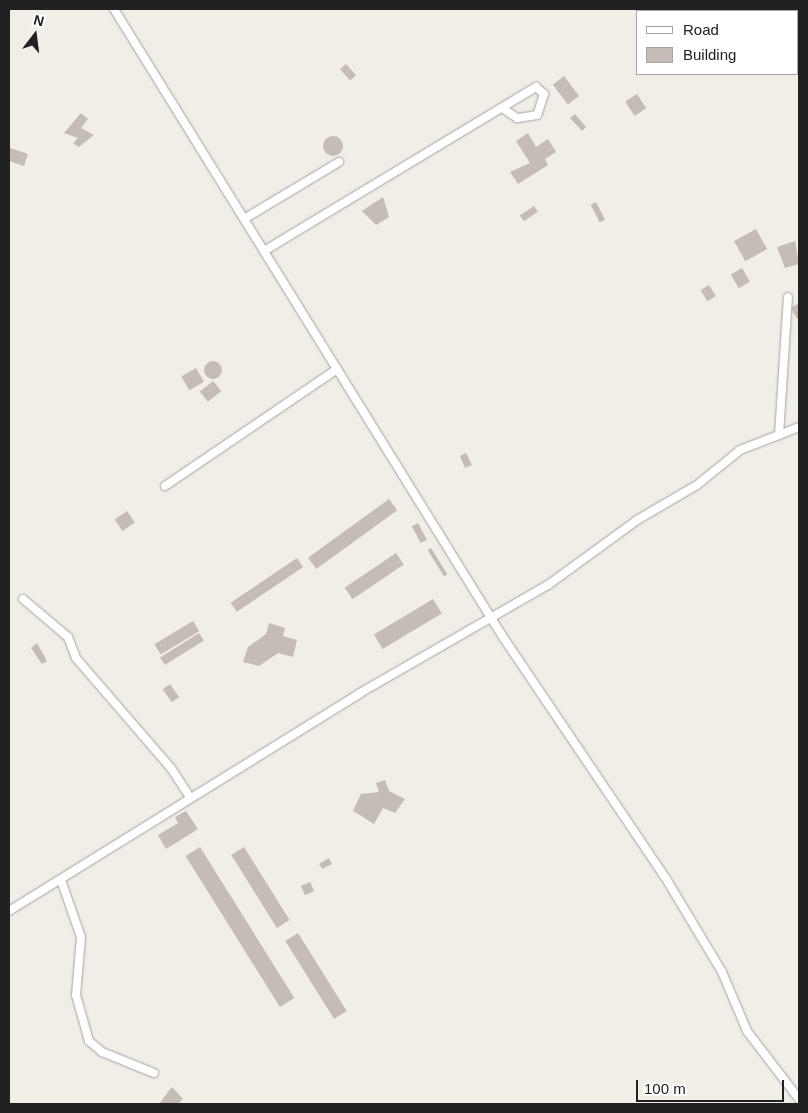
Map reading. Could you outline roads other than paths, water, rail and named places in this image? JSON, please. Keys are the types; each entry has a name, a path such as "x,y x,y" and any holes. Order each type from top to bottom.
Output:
{"street":[{"path":"114,9 491,614 571,740 668,882 722,972 747,1031 799,1100"},
{"path":"264,251 536,87 544,94 536,115 517,118 502,108"},
{"path":"244,219 338,162"},
{"path":"779,435 788,297"},
{"path":"165,486 337,369"},
{"path":"9,911 190,797 491,614 548,585 637,520 697,485 734,454 799,427"},
{"path":"23,600 68,638 76,658 171,768 190,797"},
{"path":"61,880 81,937 76,995 89,1041 102,1052 154,1073"},
{"path":"790,1089 799,1094"}]}
